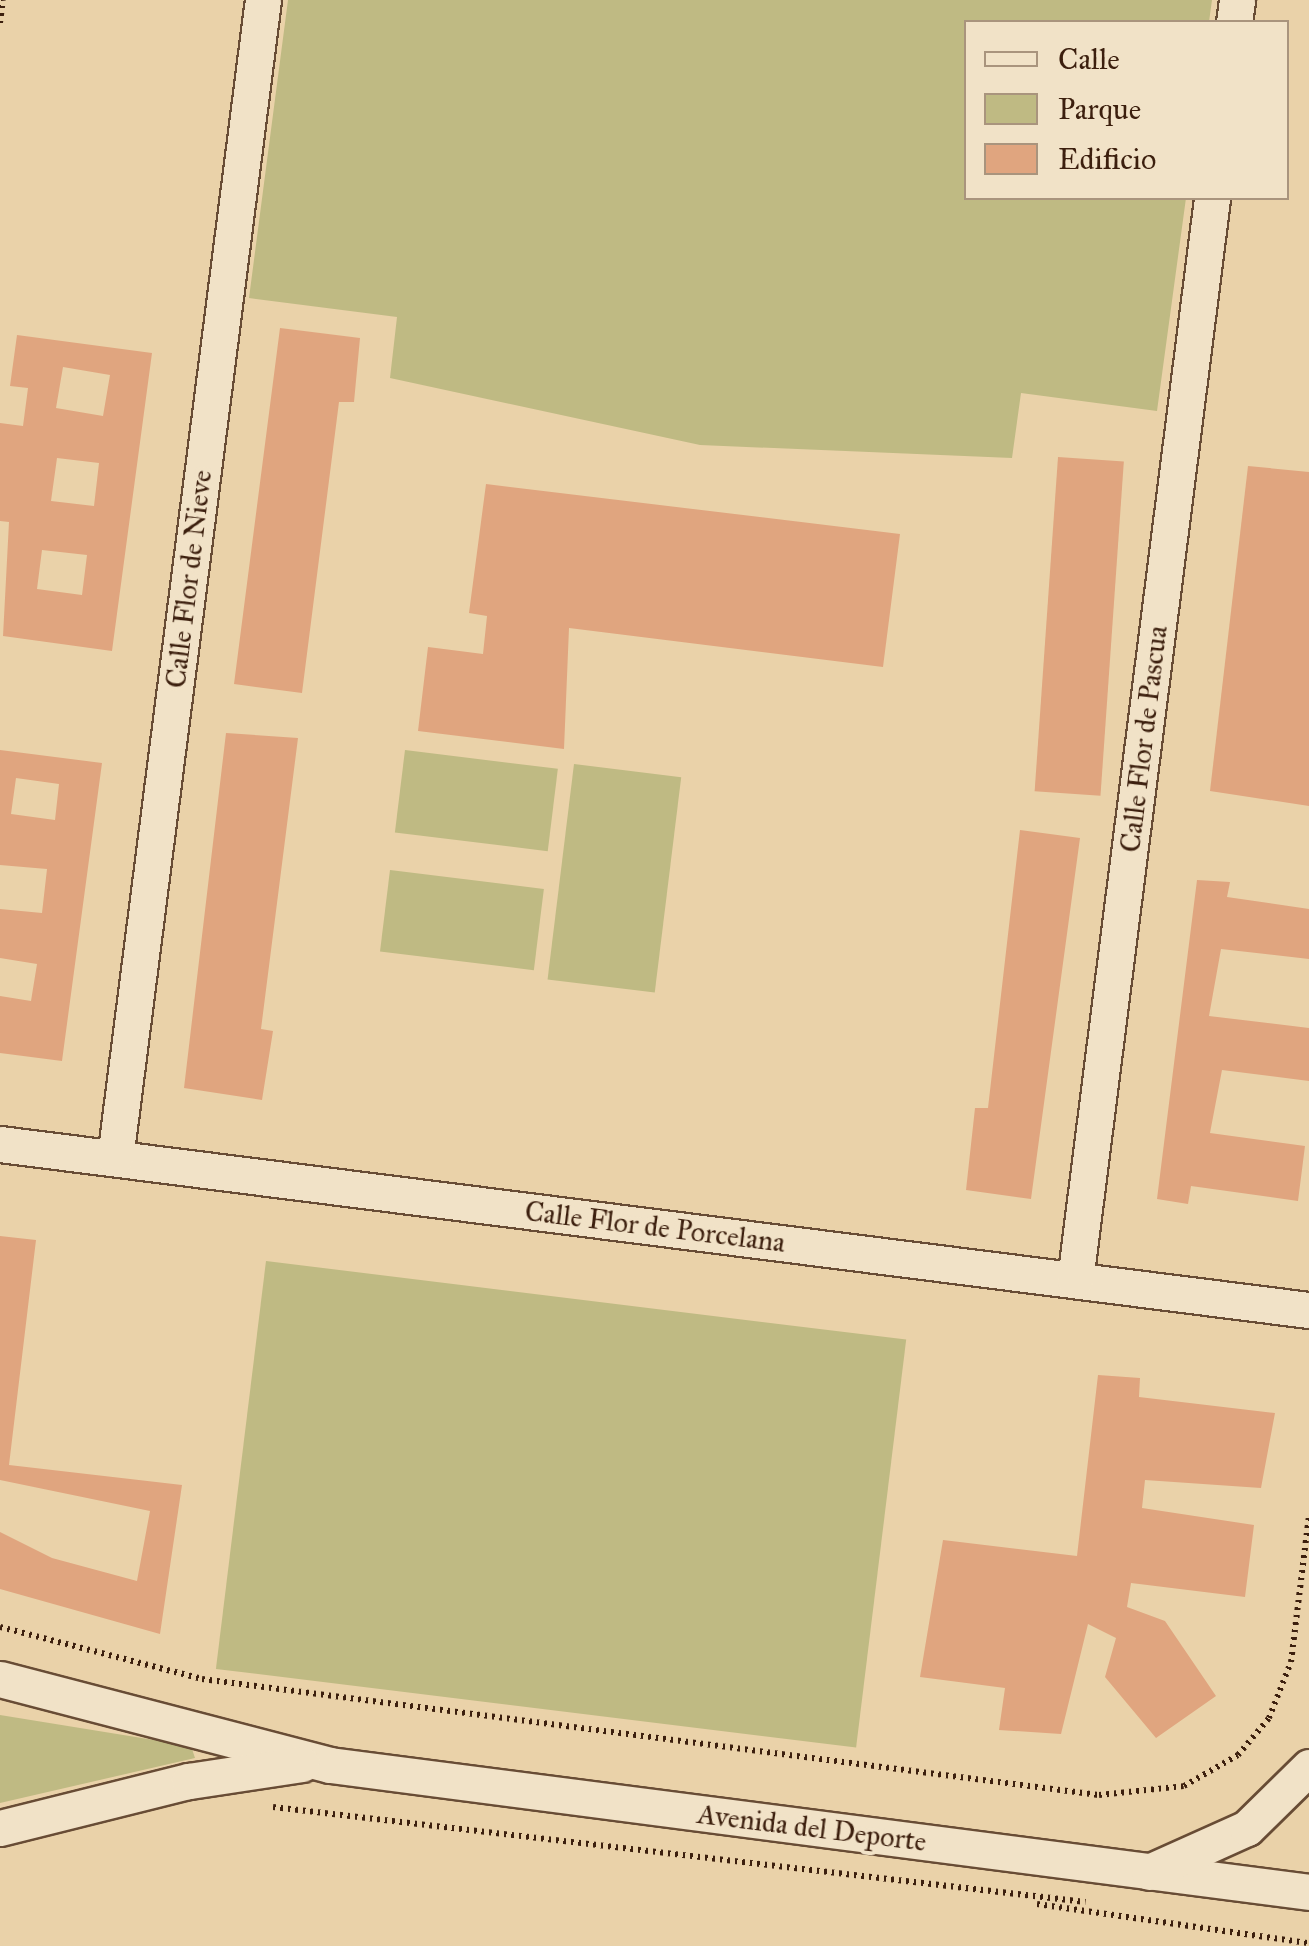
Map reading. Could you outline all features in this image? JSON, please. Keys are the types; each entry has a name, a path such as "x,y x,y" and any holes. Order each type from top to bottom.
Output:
{"street":[{"name":"Calle Flor de Nieve","path":"114,1158 264,0"},
{"name":"Calle Flor de Pascua","path":"1076,1280 1212,200"},
{"name":"Calle Flor de Porcelana","path":"0,1144 1309,1310"},
{"name":"Avenida del Deporte","path":"0,1679 316,1762 1309,1892"},
{"name":"Avenida del Deporte","path":"0,1828 189,1781 316,1762"},
{"path":"1148,1872 1247,1828 1309,1768"}],"path":[{"path":"0,24 3,0"},
{"path":"0,1627 202,1680 1098,1794 1184,1786 1238,1755 1269,1718 1290,1662 1309,1515"},
{"path":"250,1806 1016,1899 1309,1943"}],"green space":[{"path":"288,0 1212,0 1209,20 964,20 964,200 1186,200 1157,411 1021,393 1012,458 700,445 390,378 397,317 249,298"},
{"path":"405,750 558,769 548,851 395,832"},
{"path":"574,764 681,777 655,993 548,979"},
{"path":"390,870 544,889 534,970 380,951"},
{"path":"266,1261 906,1340 856,1748 216,1669"},
{"path":"0,1715 191,1746 195,1758 0,1803"}],"building":[{"path":"280,328 360,338 354,402 339,402 302,693 234,684"},
{"path":"17,335 152,353 112,651 3,636 9,522 0,521 0,423 23,426 28,388 10,386","holes":["63,367 110,375 103,416 56,408","57,458 99,463 94,506 51,501","42,550 87,555 82,595 37,589"]},
{"path":"1058,457 1124,462 1100,796 1035,791"},
{"path":"1248,466 1309,472 1309,806 1210,791"},
{"path":"486,484 900,534 883,667 569,628 564,749 418,731 428,647 483,654 487,616 469,613"},
{"path":"226,733 298,738 261,1029 273,1031 262,1100 184,1088"},
{"path":"0,750 102,763 62,1061 0,1053 0,996 31,1001 37,964 0,958 0,909 42,913 47,869 0,865","holes":["16,778 59,784 55,820 11,814"]},
{"path":"1020,830 1080,838 1031,1199 966,1190 975,1108 988,1108"},
{"path":"1197,880 1230,882 1227,897 1309,909 1309,959 1221,949 1209,1016 1309,1028 1309,1081 1222,1070 1210,1133 1305,1146 1298,1201 1191,1186 1188,1204 1157,1199"},
{"path":"0,1236 36,1240 9,1465 182,1485 160,1634 0,1589 0,1532 52,1558 137,1581 150,1511 0,1480"},
{"path":"1098,1375 1140,1378 1139,1397 1275,1413 1261,1488 1145,1480 1142,1508 1254,1525 1245,1597 1131,1583 1127,1607 1165,1621 1216,1696 1156,1738 1105,1677 1116,1638 1088,1624 1061,1734 999,1730 1005,1688 920,1677 943,1540 1077,1556"}]}
